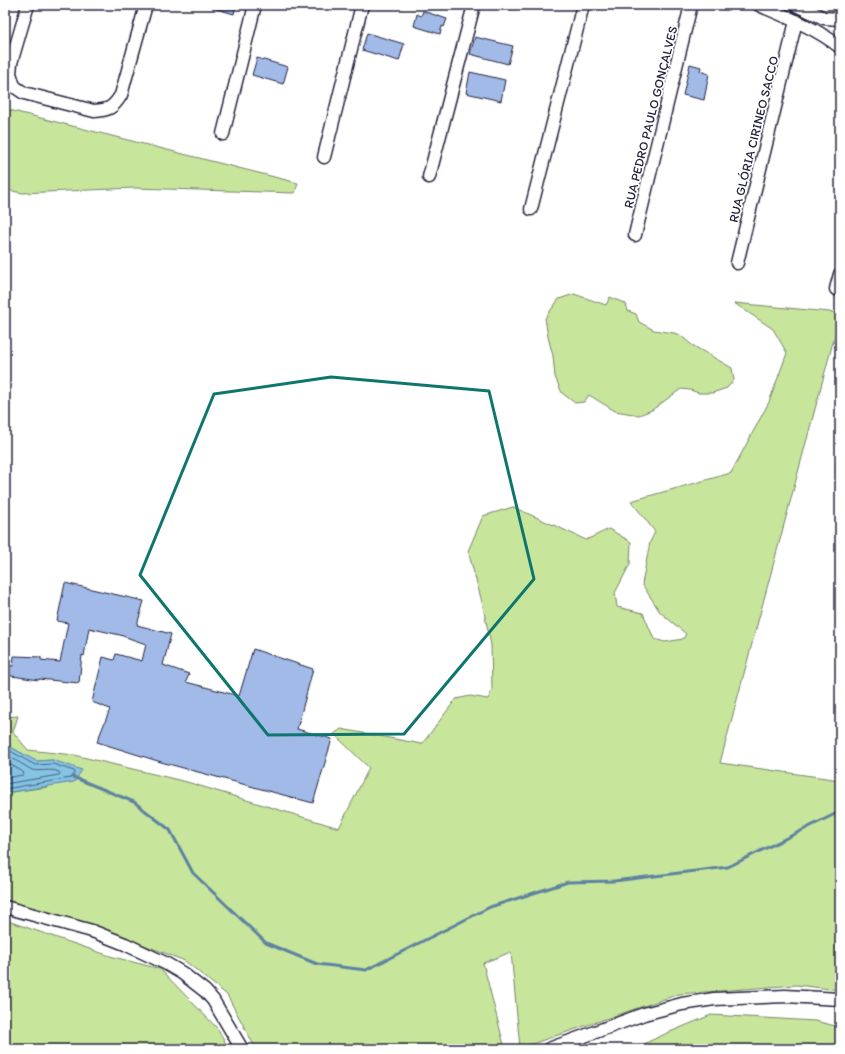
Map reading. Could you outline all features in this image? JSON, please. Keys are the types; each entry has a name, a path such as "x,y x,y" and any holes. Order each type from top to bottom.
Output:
{"street":[{"path":"28,5 11,63 10,74 12,83 24,93 94,111 106,110 114,105 121,95 146,5"},
{"path":"223,134 256,5"},
{"path":"324,157 362,5"},
{"path":"429,177 474,5"},
{"path":"531,209 582,5"},
{"name":"RUA PEDRO PAULO GONÇALVES","path":"635,235 692,5"},
{"path":"759,5 829,39 840,48"},
{"path":"796,5 824,18 840,19"},
{"name":"RUA GLÓRIA CIRINEO SACCO","path":"737,263 796,22"},
{"path":"836,289 840,274"},
{"path":"5,907 92,931 131,947 182,973 205,991 213,1000 242,1049"},
{"path":"549,1049 644,1014 682,1004 714,999 785,996 840,999"}],"highlighted area":[{"path":"331,377 489,391 534,579 404,734 268,735 140,575 214,394"}],"green space":[{"path":"5,109 298,183 295,193 134,188 23,193 5,191"},
{"path":"574,294 606,305 610,297 626,304 628,311 636,314 639,322 654,330 680,335 692,345 732,368 734,380 727,388 712,393 699,393 681,389 652,410 639,415 615,411 589,395 584,402 575,403 562,393 555,377 553,356 545,318 559,299"},
{"path":"734,303 840,313 720,763 840,780 840,990 796,985 679,994 520,1048 511,952 483,963 505,1049 256,1049 227,995 185,961 93,925 5,900 5,793 47,787 53,760 36,761 5,744 5,717 18,716 13,732 28,750 74,755 187,782 339,828 369,768 334,734 341,729 422,744 456,699 470,696 488,699 492,690 491,645 482,602 468,551 483,516 513,507 586,540 609,529 631,542 630,564 615,593 617,607 643,613 654,639 665,642 683,639 686,634 660,612 642,584 650,542 655,532 631,501 731,473 769,402 787,353 773,329"},
{"path":"5,920 110,956 160,969 218,1029 229,1049 5,1049"},
{"path":"711,1015 815,1021 840,1027 840,1049 633,1049"}],"water":[{"path":"5,744 36,761 53,760 82,770 74,782 5,793"}],"building":[{"path":"211,5 236,5 234,14 210,7"},
{"path":"423,11 447,19 444,27 442,26 440,34 414,26 417,14 421,16"},
{"path":"367,33 404,44 399,61 362,50"},
{"path":"475,37 513,46 508,64 470,54"},
{"path":"257,58 288,67 283,84 252,75"},
{"path":"690,64 701,67 700,71 709,74 704,100 683,95"},
{"path":"470,72 505,80 501,101 466,93"},
{"path":"65,583 144,601 137,625 171,634 163,665 189,674 186,682 239,696 253,649 313,669 297,729 332,739 313,803 161,762 97,742 110,709 92,702 103,657 114,660 116,654 142,661 146,644 120,635 89,628 84,656 82,655 79,683 39,680 5,675 5,665 13,666 14,656 41,657 41,660 60,662 68,623 57,621"}],"waterway":[{"path":"73,777 134,802 170,830 193,873 266,943 317,964 366,970 490,907 568,882 614,881 728,867 835,814 840,814"}]}
